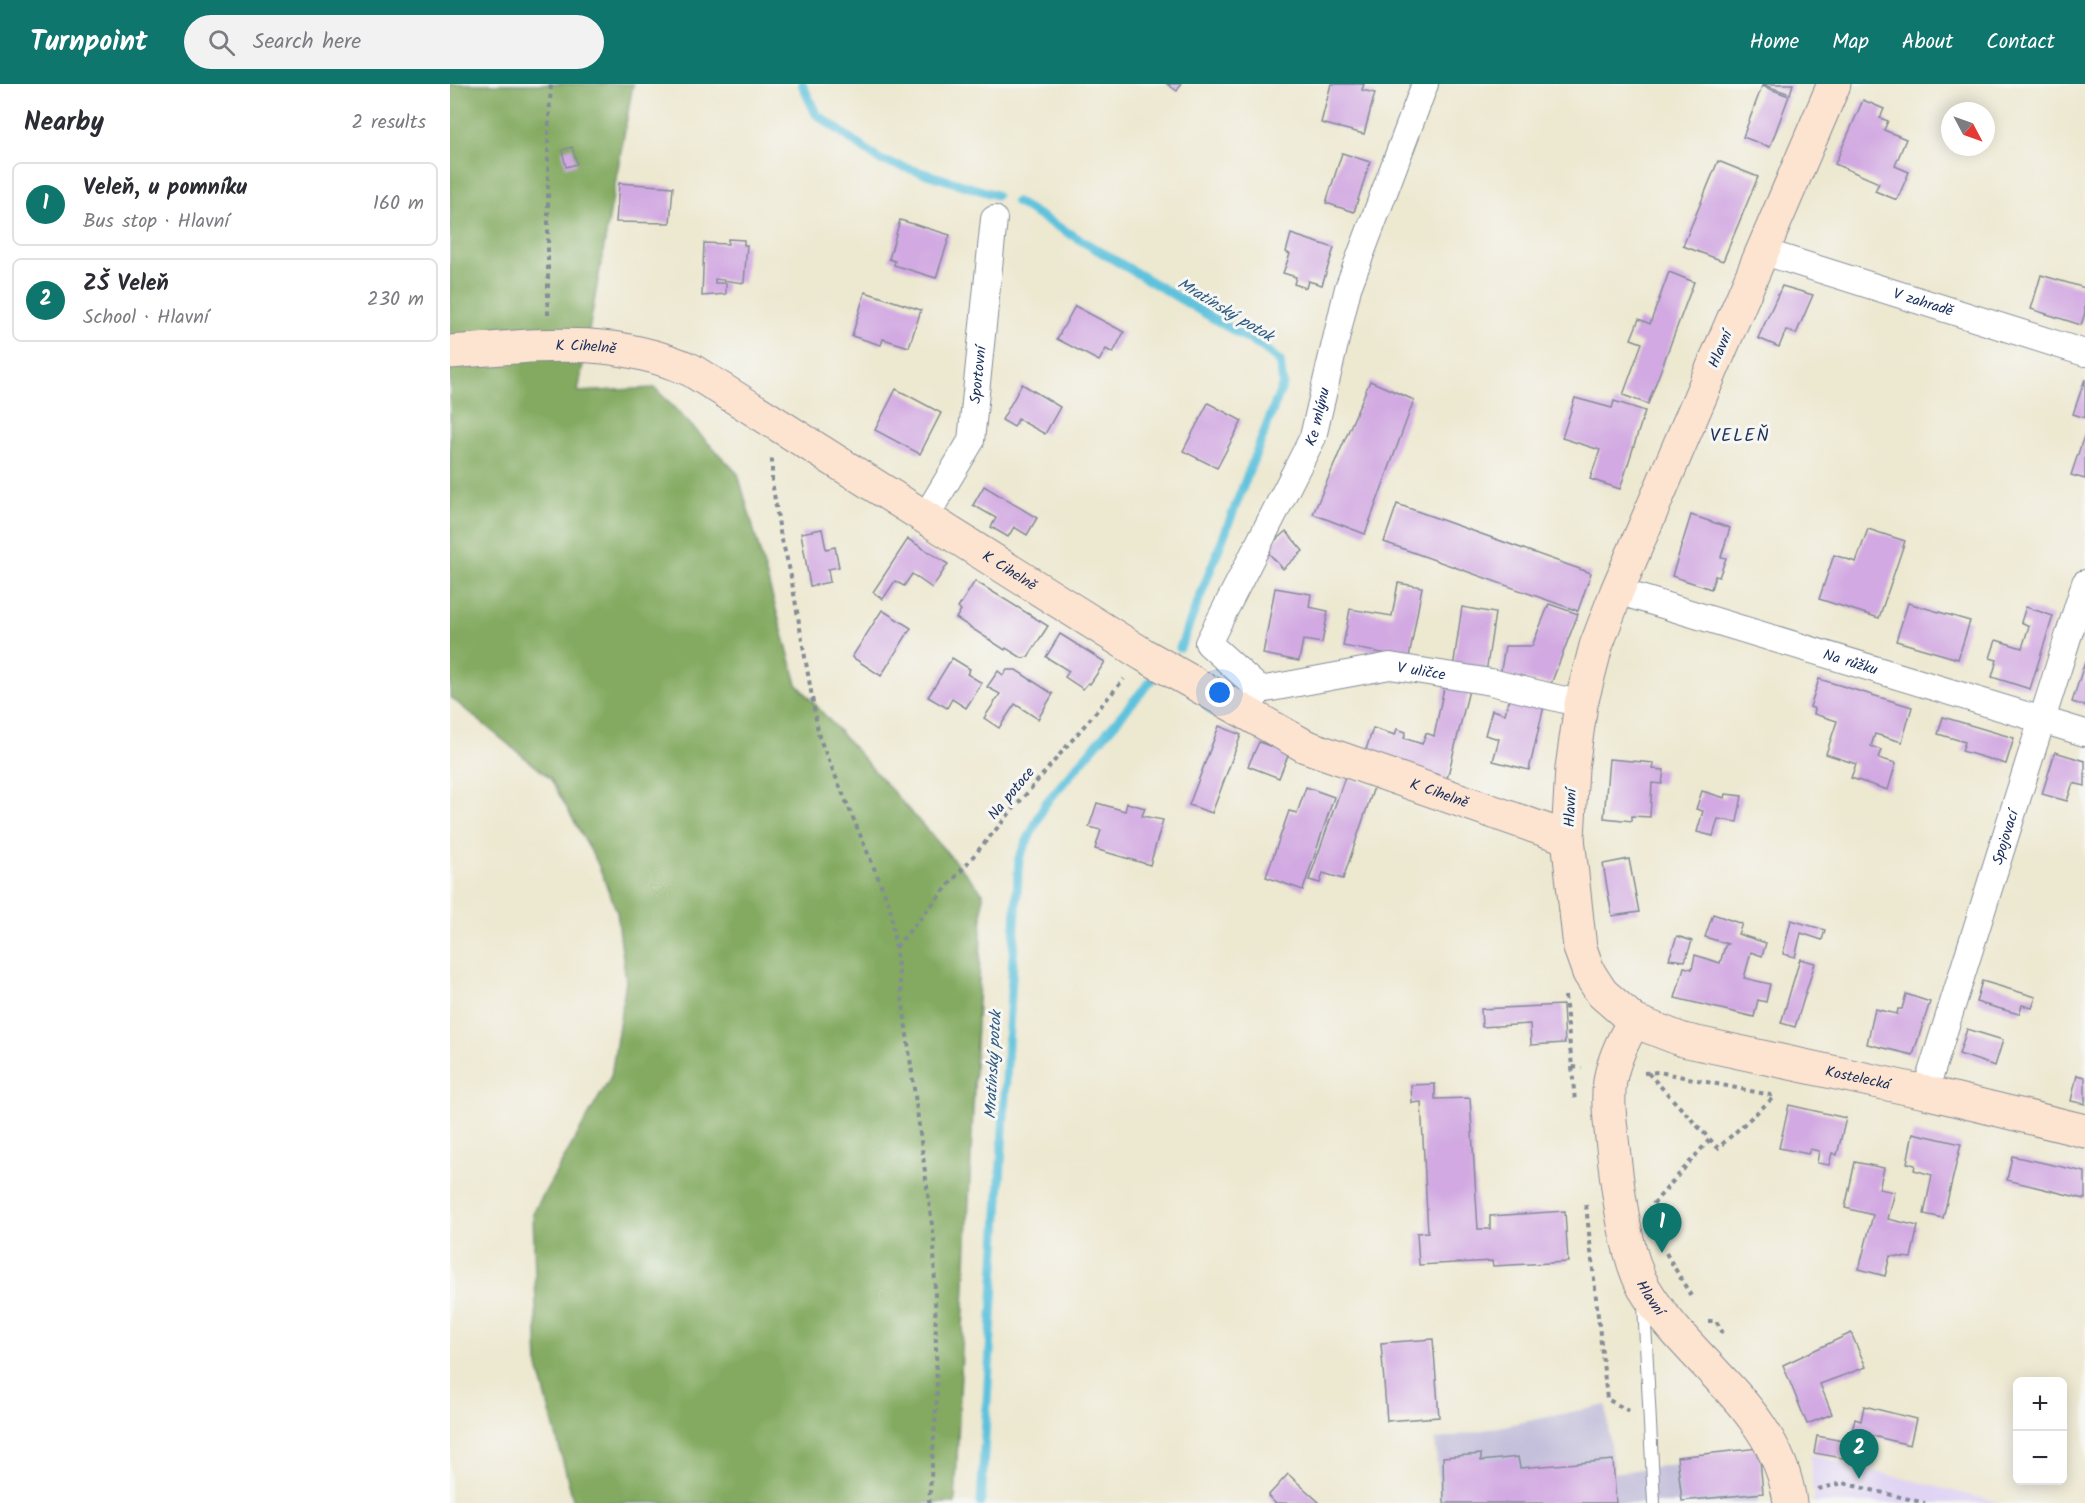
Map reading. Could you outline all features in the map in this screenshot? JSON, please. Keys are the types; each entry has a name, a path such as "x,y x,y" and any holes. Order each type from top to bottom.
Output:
{"street":[{"name":"Ke mlýnu","path":"1251,701 1208,643 1313,437 1348,288 1425,84"},
{"name":"Hlavní","path":"1801,1495 1783,1470 1759,1423 1678,1334 1644,1287 1632,1255 1616,1174 1608,1111 1610,1069 1618,1048 1634,1021 1602,993 1584,961 1580,948 1568,838 1572,768 1581,704 1596,646 1617,591 1834,84"},
{"name":"Sportovní","path":"926,516 972,441 994,219"},
{"name":"V zahradě","path":"1761,251 2085,353"},
{"name":"K Cihelně","path":"450,352 548,346 615,346 664,359 704,377 1144,655 1251,701 1305,746 1568,838"},
{"name":"Spojovací","path":"1925,1092 2085,583"},
{"name":"Na růžku","path":"1617,591 2085,733"},
{"name":"V uličce","path":"1251,701 1390,666 1491,682 1581,704"},
{"name":"Kostelecká","path":"1634,1021 1683,1040 1925,1092 2085,1131"}],"lane":[{"path":"1644,1287 1654,1503"}],"path":[{"path":"548,346 548,137 551,84"},
{"path":"788,431 772,451 772,481 819,737 890,906 896,947 934,1240 937,1398 928,1503"},
{"name":"Na potoce","path":"896,947 1144,655"},
{"path":"1572,1067 1577,1114"},
{"path":"1641,1073 1648,1072 1659,1072 1775,1096 1718,1148 1648,1072"},
{"path":"1651,1206 1710,1139"},
{"path":"1586,1197 1607,1399 1650,1422"},
{"path":"1660,1244 1694,1302"},
{"path":"1705,1321 1716,1321 1727,1341"},
{"path":"1801,1495 1843,1483 1925,1503"}],"shaded area":[{"path":"1606,1405 1613,1473 1754,1453 1758,1503 1440,1503 1435,1440"},
{"path":"1810,1455 2002,1503 1814,1503"}],"green space":[{"path":"450,84 633,84 578,392 655,388 738,474 797,684 983,893 955,1503 574,1503 538,1367 533,1213 611,1076 626,981 617,912 597,862 550,778 450,697"}],"building":[{"path":"1167,84 1181,84 1177,91"},
{"path":"1331,84 1364,84 1362,90 1375,93 1364,134 1321,123"},
{"path":"1761,84 1793,84 1790,94"},
{"path":"1762,86 1789,96 1770,147 1743,137"},
{"path":"1863,100 1884,109 1880,118 1888,121 1884,130 1906,139 1895,166 1909,172 1897,200 1875,191 1879,183 1835,164"},
{"path":"572,147 577,164 566,167 562,150"},
{"path":"1342,153 1370,162 1354,212 1326,203"},
{"path":"1718,161 1758,177 1723,261 1683,246"},
{"path":"619,183 673,187 670,223 616,222"},
{"path":"900,220 950,235 936,278 894,265 895,261 889,259"},
{"path":"1291,234 1334,248 1322,285 1308,281 1306,288 1294,284 1296,277 1283,273 1290,254 1286,252"},
{"path":"728,239 744,240 744,245 747,245 744,283 715,279 715,283 726,283 726,294 702,296 704,243 728,244"},
{"path":"1669,272 1694,282 1648,404 1623,395 1642,343 1631,339 1639,319 1650,324"},
{"path":"2041,275 2085,288 2085,313 2081,325 2031,309"},
{"path":"1782,286 1813,295 1796,334 1786,330 1779,347 1758,338"},
{"path":"865,292 921,310 909,347 883,339 881,345 852,336"},
{"path":"1075,306 1124,332 1113,353 1106,349 1099,361 1057,339"},
{"path":"2085,379 2085,418 2073,414"},
{"path":"1370,381 1414,400 1365,534 1313,514"},
{"path":"1022,384 1060,407 1045,434 1018,419 1014,427 1002,420"},
{"path":"896,389 941,413 920,454 875,430"},
{"path":"1575,398 1612,408 1614,401 1645,411 1620,489 1590,479 1600,450 1562,438"},
{"path":"1208,403 1242,421 1217,468 1183,451"},
{"path":"2085,433 2085,479 2071,475"},
{"path":"984,486 1037,518 1027,535 1014,527 1008,537 991,527 996,518 973,505"},
{"path":"1397,504 1591,573 1578,611 1384,542"},
{"path":"1691,515 1730,528 1721,557 1726,558 1719,577 1715,576 1711,589 1672,576"},
{"path":"822,529 826,549 835,547 839,567 828,569 830,582 810,586 801,533"},
{"path":"1868,529 1905,541 1879,618 1819,599 1834,555 1856,562"},
{"path":"1286,531 1303,551 1283,569 1265,549"},
{"path":"908,539 948,564 932,588 912,574 904,586 895,581 883,599 873,592"},
{"path":"975,581 1048,626 1028,657 1022,658 1006,648 1005,650 956,618 961,610 958,608"},
{"path":"1398,583 1422,587 1409,658 1343,646 1350,609 1392,616"},
{"path":"1275,588 1311,594 1309,607 1328,611 1322,643 1303,640 1299,661 1263,654"},
{"path":"1908,603 1970,621 1958,659 1896,641"},
{"path":"1549,604 1578,614 1551,684 1500,676 1505,646 1532,646"},
{"path":"1462,607 1495,613 1486,673 1453,668"},
{"path":"2026,607 2053,616 2030,689 1992,677 1997,660 1990,658 1996,640 2022,648 2029,626 2021,622"},
{"path":"882,610 911,628 881,676 852,657"},
{"path":"1060,634 1105,662 1090,684 1088,683 1083,689 1065,677 1069,671 1046,657"},
{"path":"952,658 970,669 967,674 982,683 966,708 952,699 947,708 928,697"},
{"path":"2085,662 2085,706 2072,702"},
{"path":"1007,670 1016,670 1053,694 1038,719 1015,704 999,728 984,718 1000,694 987,687 998,671 1003,675"},
{"path":"1819,679 1912,707 1902,742 1875,734 1871,746 1881,750 1878,758 1896,763 1888,790 1851,778 1856,764 1826,754 1837,721 1814,714 1815,709 1810,707"},
{"path":"1445,683 1469,690 1446,783 1364,756 1373,728 1395,735 1397,729 1406,732 1404,738 1422,744 1426,733 1434,736"},
{"path":"1510,696 1545,702 1529,770 1493,761 1499,739 1485,735 1492,710 1505,714"},
{"path":"1943,717 2014,738 2006,764 1962,751 1965,742 1938,734"},
{"path":"1219,726 1241,735 1212,813 1189,805"},
{"path":"1259,742 1289,753 1279,778 1248,766"},
{"path":"2055,752 2085,761 2085,786 2073,783 2067,801 2042,794"},
{"path":"1609,759 1654,763 1653,769 1664,770 1662,784 1652,783 1650,817 1632,816 1632,821 1604,818"},
{"path":"1345,777 1374,787 1343,879 1323,873 1320,883 1309,880"},
{"path":"1306,787 1334,797 1303,890 1266,877 1289,811 1297,813"},
{"path":"1702,791 1725,798 1726,794 1742,796 1737,822 1718,819 1713,836 1697,832 1703,811 1696,809"},
{"path":"1097,803 1125,811 1127,803 1145,808 1142,816 1163,820 1150,865 1095,849 1101,830 1089,827"},
{"path":"1629,859 1639,912 1612,916 1603,864"},
{"path":"1713,914 1742,924 1738,934 1766,943 1762,956 1751,952 1744,978 1770,984 1766,1002 1758,1000 1754,1017 1675,998 1684,967 1692,969 1695,955 1720,963 1725,946 1728,944 1705,937"},
{"path":"1791,920 1825,930 1822,940 1801,933 1795,957 1783,954"},
{"path":"1677,936 1692,941 1685,961 1669,959"},
{"path":"1800,959 1815,963 1795,1027 1781,1023"},
{"path":"1982,981 2036,997 2032,1008 2022,1005 2019,1014 1976,1002"},
{"path":"1906,994 1930,1002 1913,1055 1867,1044 1875,1009 1897,1014 1898,1009 1902,1009"},
{"path":"1563,1005 1565,1043 1531,1045 1530,1024 1482,1027 1481,1009"},
{"path":"1967,1029 2003,1040 1995,1066 1959,1054"},
{"path":"2077,1075 2085,1077 2085,1104 2071,1101"},
{"path":"1435,1084 1435,1099 1470,1098 1478,1229 1490,1229 1490,1216 1565,1211 1568,1262 1493,1266 1492,1261 1419,1265 1417,1233 1428,1232 1421,1102 1412,1103 1411,1085"},
{"path":"1789,1105 1846,1118 1837,1155 1832,1153 1829,1165 1817,1163 1819,1151 1810,1149 1808,1154 1779,1148"},
{"path":"1913,1133 1961,1144 1943,1218 1924,1214 1932,1175 1914,1170 1915,1165 1907,1163"},
{"path":"2012,1156 2085,1172 2085,1199 2007,1180"},
{"path":"1855,1162 1884,1168 1879,1189 1895,1192 1888,1219 1918,1226 1911,1258 1890,1256 1885,1276 1859,1269 1873,1215 1845,1208"},
{"path":"1851,1333 1866,1367 1820,1384 1832,1414 1807,1424 1783,1365"},
{"path":"1433,1339 1439,1417 1387,1421 1381,1343"},
{"path":"1864,1406 1916,1419 1910,1445 1852,1431 1855,1419 1861,1421"},
{"path":"1817,1436 1869,1446 1865,1462 1814,1453"},
{"path":"1759,1448 1763,1493 1682,1501 1677,1457"},
{"path":"1481,1454 1481,1461 1518,1457 1520,1468 1613,1460 1616,1503 1444,1503 1443,1457"},
{"path":"1288,1474 1320,1503 1275,1503 1268,1496"}],"waterway":[{"name":"Mratínský potok","path":"802,84 816,114 880,160 996,195"},
{"name":"Mratínský potok","path":"1016,202 1262,347 1280,361 1283,384 1180,648"},
{"name":"Mratínský potok","path":"981,1503 1019,858 1045,804 1156,675"}],"place":[{"name":"Veleň, u pomníku","path":"1662,1253"},
{"name":"ZŠ Veleň","path":"1859,1479"}],"district":[{"name":"VELEŇ","path":"1740,435"}]}
